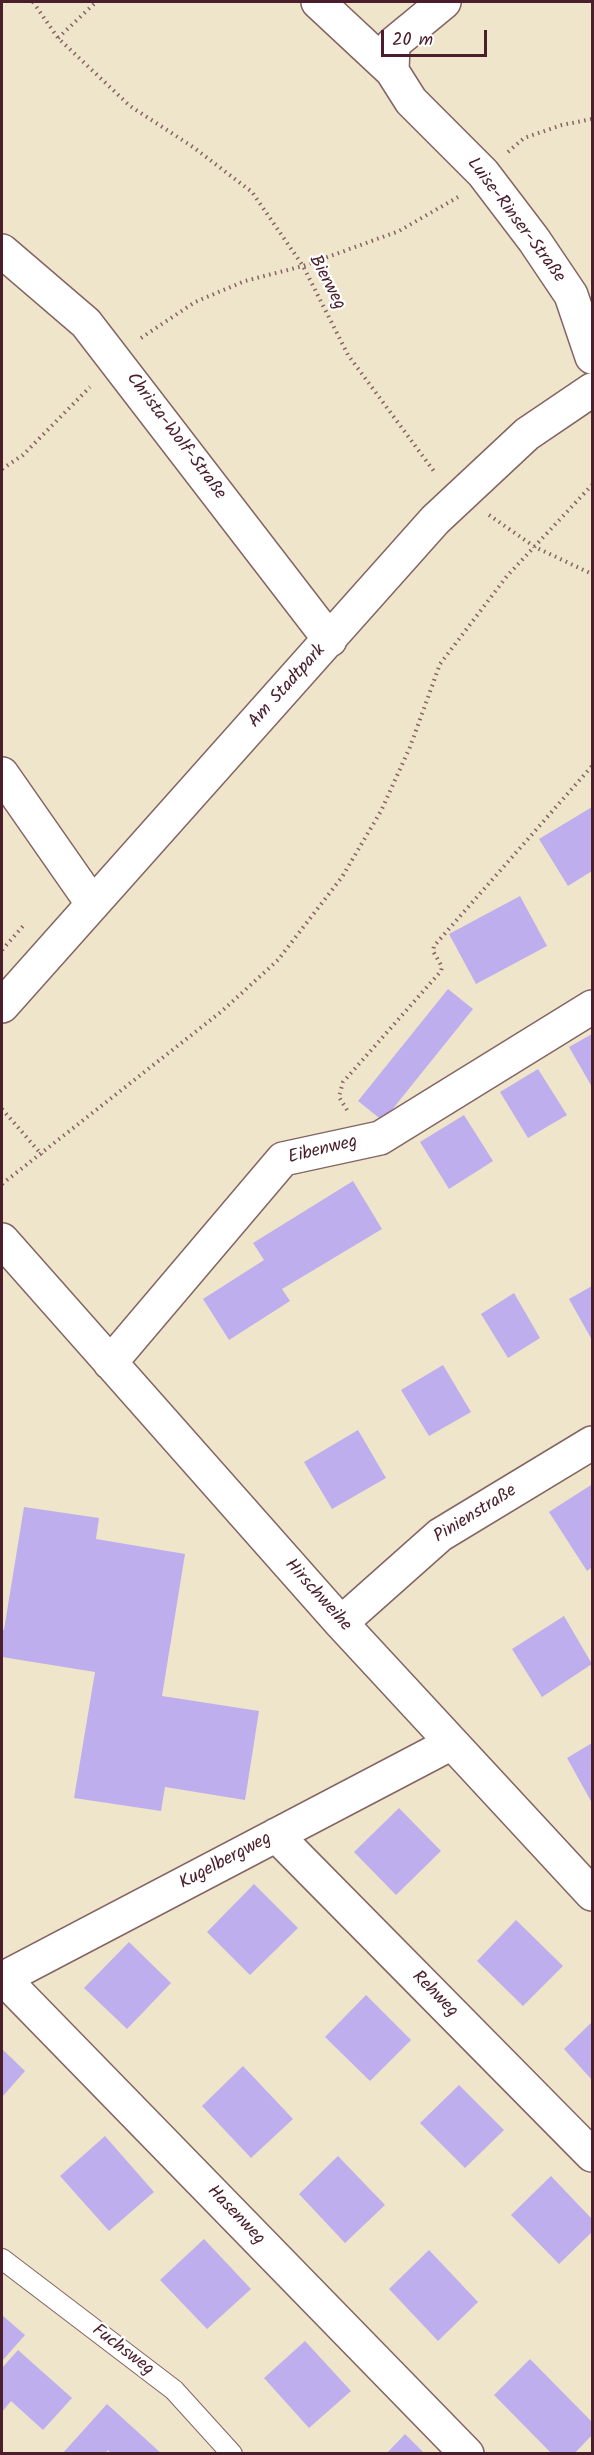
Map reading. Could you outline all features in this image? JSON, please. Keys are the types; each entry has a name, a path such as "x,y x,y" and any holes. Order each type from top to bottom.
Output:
{"street":[{"name":"Luise-Rinser-Straße","path":"318,2 392,71 411,101 483,173 534,240 571,296 592,357"},
{"path":"392,71 393,44 444,2"},
{"name":"Christa-Wolf-Straße","path":"2,251 86,323 116,359 330,640"},
{"name":"Am Stadtpark","path":"2,1006 435,520 527,434 592,390"},
{"path":"2,774 92,903"},
{"name":"Eibenweg","path":"110,1363 283,1159 380,1138 592,1007"},
{"name":"Hirschweihe","path":"2,1240 450,1744 592,1894"},
{"name":"Pinienstraße","path":"341,1623 440,1535 592,1443"},
{"name":"Kugelbergweg","path":"2,1978 450,1744"},
{"name":"Rehweg","path":"276,1835 592,2154"},
{"name":"Hasenweg","path":"2,1978 467,2454"}],"lane":[{"name":"Fuchsweg","path":"2,2259 174,2390 232,2454"}],"path":[{"name":"Bierweg","path":"33,2 58,38 130,106 193,147 252,192 303,266 348,355 432,471 462,496 535,548 592,574"},
{"path":"58,38 96,2"},
{"path":"2,470 31,447 116,359 158,325 195,302 245,281 303,266 399,231 456,199 524,138 562,125 592,119"},
{"path":"2,1185 222,1011 278,960 342,877 381,811 410,747 440,664 507,576 592,484"},
{"path":"380,1138 346,1109 339,1097 343,1082 441,971 442,966 433,951 434,946 592,766"},
{"path":"2,1109 42,1155"}],"building":[{"path":"592,807 592,871 568,886 539,839"},
{"path":"520,896 547,946 476,984 449,934"},
{"path":"448,989 473,1009 383,1121 358,1101"},
{"path":"592,1034 592,1087 569,1047"},
{"path":"538,1069 567,1115 528,1138 500,1092"},
{"path":"464,1115 493,1161 449,1189 420,1142"},
{"path":"353,1181 382,1229 282,1289 290,1301 229,1340 203,1299 264,1260 253,1243"},
{"path":"592,1286 592,1340 569,1299"},
{"path":"514,1293 540,1338 508,1358 481,1314"},
{"path":"443,1365 471,1412 429,1436 401,1390"},
{"path":"358,1430 386,1478 332,1509 304,1462"},
{"path":"591,1485 592,1567 587,1571 549,1512"},
{"path":"24,1507 99,1518 96,1539 185,1554 162,1696 259,1711 245,1800 165,1787 161,1811 74,1798 95,1672 2,1657 2,1629 4,1630"},
{"path":"564,1616 592,1664 542,1697 512,1649"},
{"path":"592,1743 592,1803 567,1758"},
{"path":"399,1808 441,1851 396,1895 354,1852"},
{"path":"254,1884 298,1928 250,1975 207,1932"},
{"path":"516,1920 563,1966 523,2006 477,1961"},
{"path":"129,1942 171,1983 127,2029 84,1988"},
{"path":"366,1995 411,2040 370,2081 325,2037"},
{"path":"592,2022 592,2080 564,2049"},
{"path":"2,2049 25,2071 2,2097"},
{"path":"243,2066 293,2119 251,2158 202,2106"},
{"path":"459,2085 504,2130 465,2168 420,2123"},
{"path":"105,2136 154,2192 109,2231 60,2176"},
{"path":"338,2156 385,2205 345,2243 299,2194"},
{"path":"551,2176 592,2219 592,2232 559,2264 511,2215"},
{"path":"204,2239 251,2289 207,2329 160,2280"},
{"path":"429,2250 478,2302 438,2341 389,2289"},
{"path":"2,2315 25,2335 2,2361"},
{"path":"305,2341 351,2391 309,2428 264,2378"},
{"path":"18,2350 72,2398 43,2430 11,2401 2,2412 2,2368"},
{"path":"530,2359 592,2422 592,2435 574,2454 552,2454 494,2395"},
{"path":"107,2404 162,2454 111,2454 108,2450 105,2454 62,2454"},
{"path":"405,2434 425,2454 386,2454"}]}
